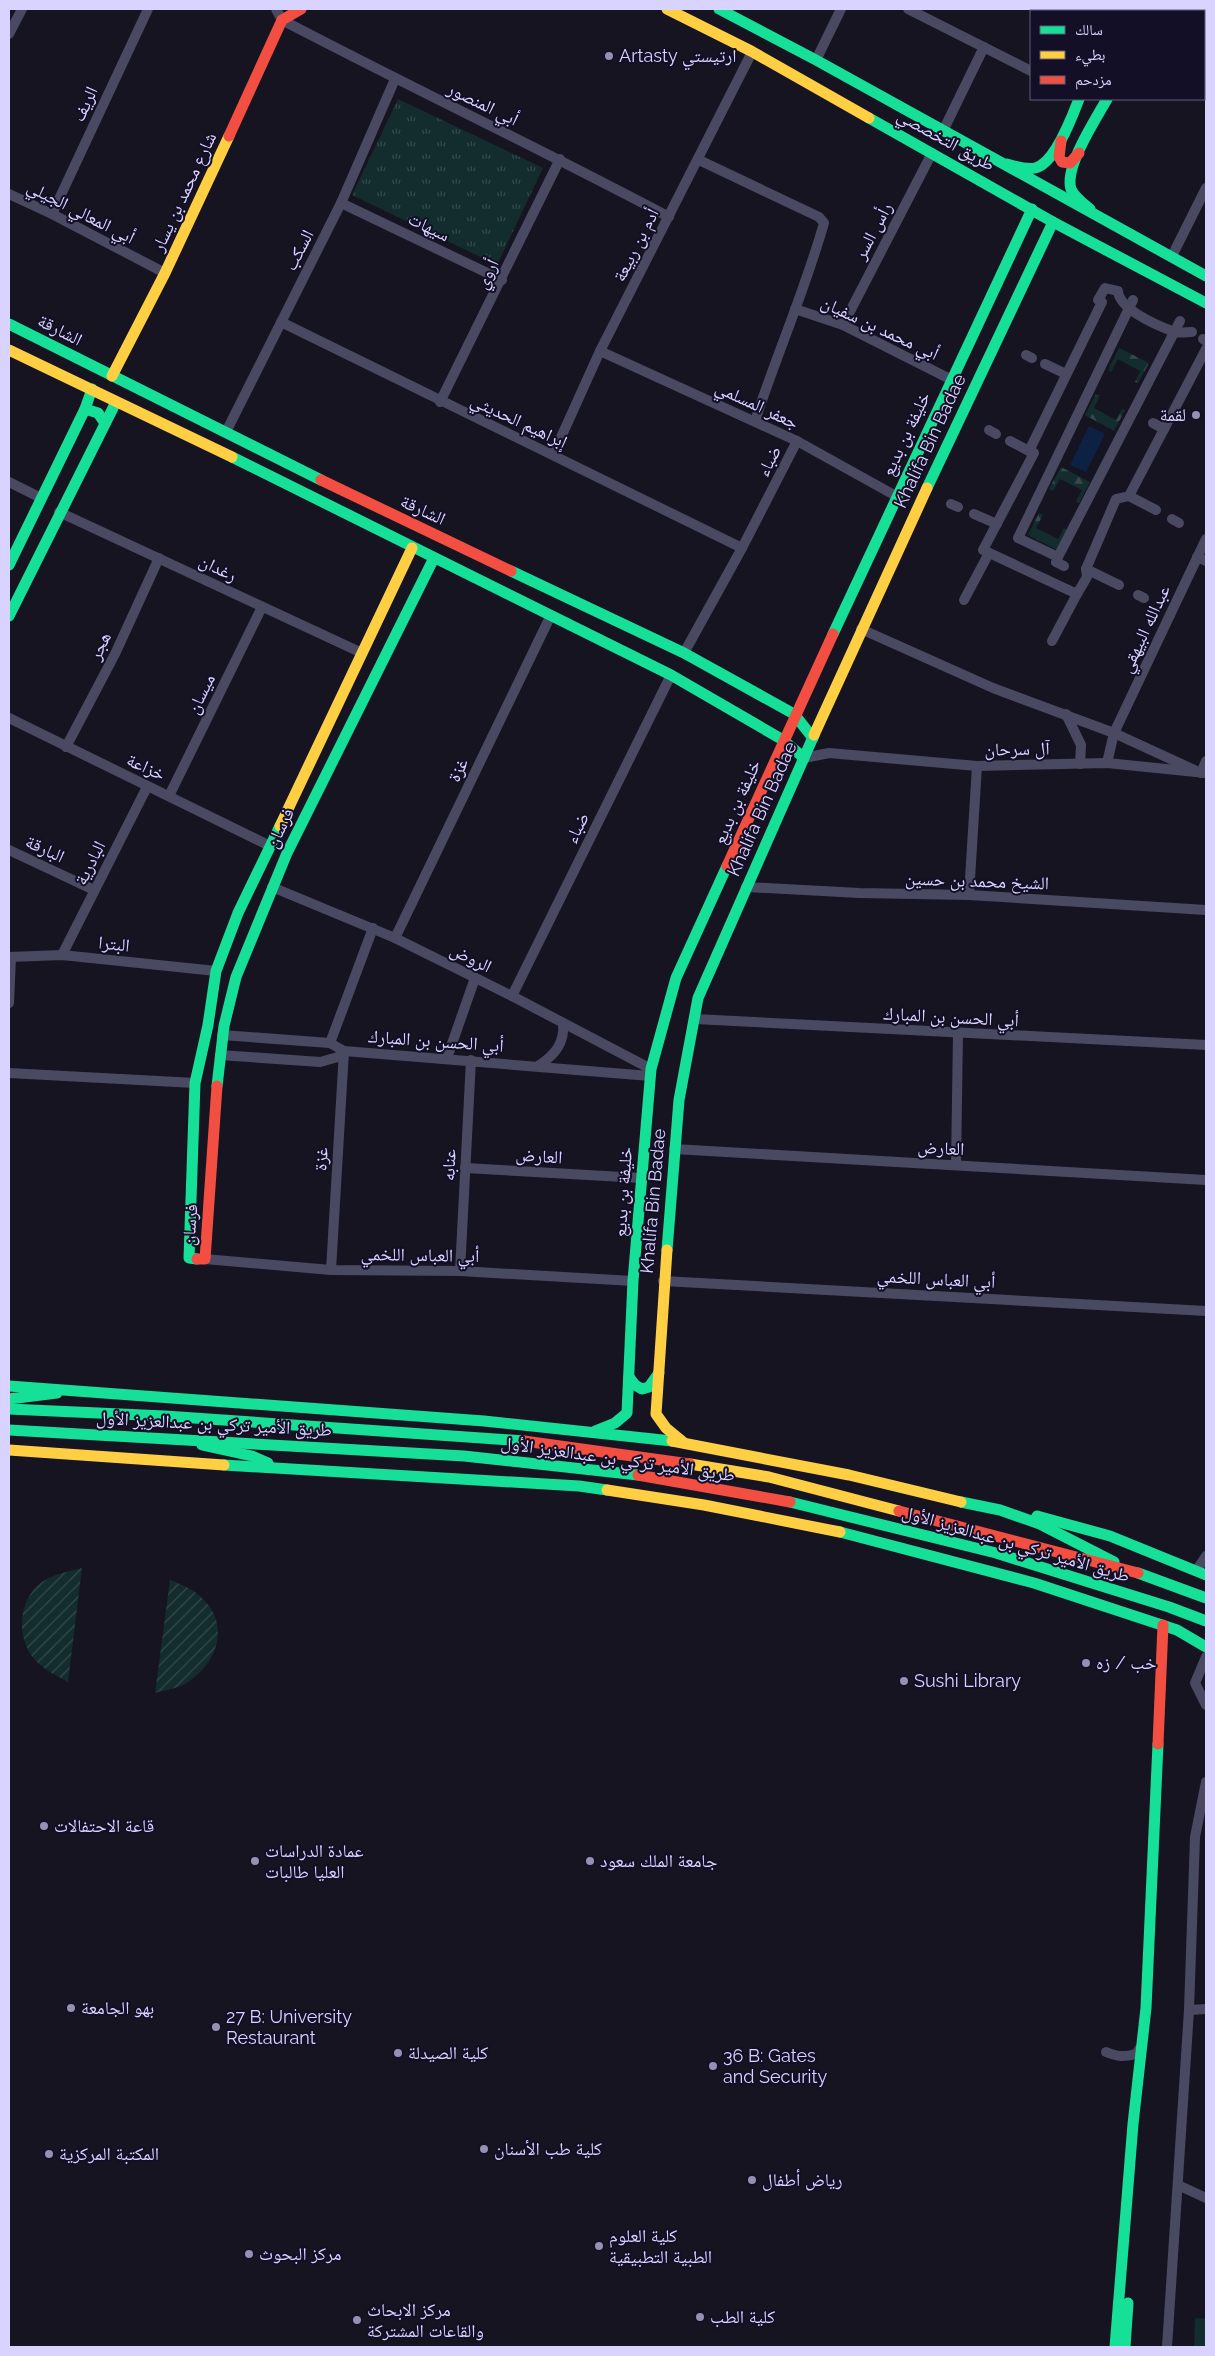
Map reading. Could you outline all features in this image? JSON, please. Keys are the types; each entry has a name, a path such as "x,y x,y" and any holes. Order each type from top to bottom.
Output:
{"street":[{"name":"الريف","path":"52,214 148,9"},
{"path":"276,9 283,14 301,9"},
{"name":"طريق التخصصي","path":"668,9 751,51 1053,222 1206,303"},
{"name":"طريق التخصصي","path":"719,9 1006,164 1206,276"},
{"path":"816,60 841,9"},
{"path":"908,9 1030,70"},
{"path":"9,34 19,10"},
{"name":"أبي المنصور","path":"283,14 395,79 560,159 669,217"},
{"name":"شارع محمد بن يسار","path":"112,376 165,273 283,14"},
{"path":"943,131 984,47"},
{"name":"أدم بن ربيعة","path":"553,455 600,351 699,160 751,51"},
{"name":"السكب","path":"226,432 341,203 395,79"},
{"path":"1079,100 1058,148 1059,157 1062,162 1070,162 1079,152 1106,100"},
{"path":"1006,164 1035,168 1043,164 1065,131"},
{"path":"1086,140 1072,172 1071,190 1102,219"},
{"name":"رأس السر","path":"842,325 932,153"},
{"name":"أروي","path":"440,402 502,280 560,159"},
{"path":"699,160 819,217 824,223 810,272 777,354 754,421"},
{"path":"1172,256 1206,188"},
{"name":"أبي المعالي الجيلي","path":"9,194 52,214 165,273"},
{"name":"سيهات","path":"341,203 502,280"},
{"name":"خليفة بن بديع","path":"595,1431 615,1423 627,1413 641,1178 650,1073 676,978 754,809 794,714 950,379 1032,209"},
{"name":"Khalifa Bin Badae","path":"683,1442 666,1428 656,1414 663,1281 674,1149 679,1100 698,998 861,629 1053,222"},
{"path":"1010,255 1015,250 1021,248 1027,250 1034,263"},
{"path":"1172,285 1185,264"},
{"path":"1029,451 1090,329 1102,302 1098,300 1104,288 1118,291 1118,297 1174,332 1192,332"},
{"path":"1131,304 1110,339 1014,539 1061,561 1180,321"},
{"name":"أبي محمد بن سفيان","path":"795,309 842,325 950,379"},
{"name":"إبراهيم الحديثي","path":"281,322 440,402 742,548"},
{"path":"9,350 14,327"},
{"name":"الشارقة","path":"14,327 338,489 684,653 794,714 813,738"},
{"path":"1129,496 1205,343"},
{"name":"الشارقة","path":"9,350 92,388 116,402 378,528 412,548 671,675 783,740 804,758"},
{"name":"جعفر المسلمي","path":"600,351 797,441 896,496"},
{"path":"1045,364 1066,378"},
{"path":"9,565 85,409 92,388"},
{"path":"9,616 59,512 116,402"},
{"path":"85,409 95,410 102,415 105,423"},
{"path":"1153,423 1164,428"},
{"name":"ضباء","path":"684,653 742,548 797,441"},
{"path":"1010,441 1034,453 983,550 1077,594"},
{"path":"9,482 41,498"},
{"path":"330,505 338,489"},
{"path":"1052,641 1077,594 1116,499 1129,496 1156,510"},
{"name":"رغدان","path":"59,512 362,653"},
{"path":"974,514 995,529"},
{"name":"عبدالله البيهقي","path":"1107,763 1114,733 1202,559 1206,539"},
{"name":"فرسان","path":"412,548 238,913 216,971 195,1083 189,1258 205,1259 221,1045 236,977 272,887 434,558"},
{"path":"964,600 989,553"},
{"name":"هجر","path":"66,747 115,654 159,558"},
{"path":"1084,573 1119,585"},
{"name":"ميسان","path":"169,796 262,607"},
{"name":"غزة","path":"394,938 550,617"},
{"path":"861,629 993,688 1114,733 1203,773 1206,761"},
{"name":"ضباء","path":"512,996 671,675"},
{"path":"1066,714 1080,746 1080,764"},
{"name":"خزاعة","path":"9,718 270,846"},
{"path":"813,738 829,753"},
{"name":"آل سرحان","path":"804,758 829,753 977,766 1107,763 1203,773"},
{"path":"969,895 977,766"},
{"name":"البادرية","path":"62,955 148,787"},
{"name":"البارقة","path":"9,850 94,890"},
{"name":"الروض","path":"272,887 373,928 512,996 650,1073"},
{"name":"الشيخ محمد بن حسين","path":"746,887 860,893 969,895 1206,910"},
{"path":"330,1043 373,928"},
{"name":"البترا","path":"10,957 62,955 216,971"},
{"path":"9,1003 10,957"},
{"path":"447,1058 475,978"},
{"name":"أبي الحسن بن المبارك","path":"694,1019 1206,1045"},
{"path":"538,1066 554,1056 564,1036 563,1023"},
{"path":"956,1165 958,1033"},
{"path":"204,1039 221,1045 320,1062 338,1057 344,1051"},
{"name":"أبي الحسن بن المبارك","path":"221,1045 330,1043 344,1051 650,1073"},
{"name":"غزة","path":"331,1270 344,1051"},
{"name":"عنابه","path":"460,1271 471,1060"},
{"path":"9,1073 195,1083"},
{"name":"العارض","path":"674,1149 1206,1180"},
{"name":"العارض","path":"465,1168 641,1178"},
{"name":"أبي العباس اللخمي","path":"205,1259 331,1270 460,1271 634,1282"},
{"name":"أبي العباس اللخمي","path":"663,1281 1206,1311"},
{"path":"629,1377 635,1385 642,1389 649,1386 659,1373"},
{"path":"9,1386 595,1431 683,1442 849,1475 920,1494 1031,1515 1110,1536 1201,1573 1206,1556"},
{"path":"9,1399 33,1398 78,1390"},
{"name":"طريق الأمير تركي بن عبدالعزيز الأول","path":"9,1409 165,1416 541,1442 769,1476 1130,1570 1206,1598"},
{"name":"طريق الأمير تركي بن عبدالعزيز الأول","path":"9,1430 464,1456 662,1478 821,1508 996,1553 1169,1607 1206,1621"},
{"path":"177,1439 252,1456 279,1467"},
{"path":"9,1450 88,1457 579,1486 704,1505 822,1528 1034,1582 1177,1630 1206,1636"},
{"path":"1000,1510 1040,1524 1130,1570"},
{"path":"1115,2347 1140,2048 1146,1999 1163,1625"},
{"path":"1177,1630 1206,1647"},
{"path":"1206,1657 1195,1683 1206,1705"},
{"path":"1167,2347 1189,2010 1195,1836 1206,1782"},
{"path":"1189,2010 1206,2009"},
{"path":"1106,2052 1119,2058 1136,2054 1140,2048"},
{"path":"1124,2347 1144,2078 1140,2048"},
{"path":"1178,2185 1206,2198"}],"green space":[{"path":"398,99 543,168 497,265 352,195"},
{"path":"1119,348 1149,363 1138,383 1135,382 1140,371 1118,359 1111,372 1108,370"},
{"path":"1096,394 1100,395 1094,408 1116,420 1122,409 1125,410 1114,431 1085,415"},
{"path":"1061,467 1090,482 1079,503 1076,501 1082,490 1060,479 1053,491 1049,489"},
{"path":"1039,513 1043,515 1036,528 1058,539 1064,528 1067,530 1057,550 1028,535"},
{"path":"82,1568 68,1682 43,1667 29,1652 22,1631 22,1620 28,1598 42,1582 57,1575"},
{"path":"170,1580 192,1590 203,1599 212,1610 217,1622 218,1634 212,1657 196,1676 182,1686 155,1693"},
{"path":"1195,2318 1206,2319 1206,2347 1194,2347"}],"water":[{"path":"1089,426 1105,434 1086,472 1070,465"}],"traffic: fast":[{"path":"719,9 816,60 1206,276"},
{"path":"1007,164 1021,168 1035,168 1042,165 1062,139 1079,100"},
{"path":"1090,209 1072,192 1070,180 1076,156 1106,100"},
{"path":"869,118 1053,222 1206,303"},
{"path":"833,634 1032,209"},
{"path":"927,488 1053,222"},
{"path":"9,324 321,480"},
{"path":"9,565 85,409 92,389"},
{"path":"9,616 116,402"},
{"path":"85,409 98,413 105,423"},
{"path":"232,457 671,675 783,740 804,758"},
{"path":"217,1086 224,1026 236,977 287,853 434,558"},
{"path":"511,571 684,653 794,714 813,738"},
{"path":"667,1250 679,1100 698,998 814,735"},
{"path":"197,1259 189,1258 195,1083 208,1025 216,971 238,913 280,826"},
{"path":"595,1431 615,1423 627,1413 633,1281 651,1069 676,978 727,866"},
{"path":"629,1377 635,1385 642,1389 649,1387 659,1373"},
{"path":"9,1386 484,1421 672,1441"},
{"path":"9,1399 57,1393"},
{"path":"9,1409 165,1416 524,1441"},
{"path":"9,1430 464,1456 638,1475"},
{"path":"202,1445 252,1456 268,1463"},
{"path":"224,1465 579,1486 607,1490"},
{"path":"790,1502 996,1553 1169,1607 1206,1621"},
{"path":"961,1502 1000,1510 1040,1524 1114,1562"},
{"path":"1037,1516 1110,1536 1206,1575"},
{"path":"840,1532 1034,1583 1177,1630 1206,1647"},
{"path":"1138,1573 1206,1598"},
{"path":"1115,2347 1133,2124 1146,2008 1158,1744"},
{"path":"1125,2347 1128,2303"}],"traffic: slow":[{"path":"667,9 751,51 869,118"},
{"path":"112,376 165,273 229,136"},
{"path":"9,350 232,457"},
{"path":"814,735 927,488"},
{"path":"280,826 412,548"},
{"path":"667,1250 656,1414 666,1428 683,1442"},
{"path":"672,1441 849,1475 961,1502"},
{"path":"9,1450 224,1465"},
{"path":"690,1464 769,1477 899,1511"},
{"path":"607,1490 704,1505 840,1532"}],"traffic: jam":[{"path":"229,136 282,20 301,9"},
{"path":"1061,141 1059,157 1062,162 1070,163 1079,153"},
{"path":"321,480 511,571"},
{"path":"727,866 833,634"},
{"path":"197,1259 205,1259 217,1086"},
{"path":"524,1441 690,1464"},
{"path":"638,1475 790,1502"},
{"path":"899,1511 1138,1573"},
{"path":"1158,1744 1163,1625"}],"place":[{"name":"Artasty ارتيستي","path":"609,56"},
{"name":"لقمة","path":"1196,415"},
{"name":"خب / زه","path":"1086,1663"},
{"name":"Sushi Library","path":"904,1681"},
{"name":"قاعة الاحتفالات","path":"44,1826"},
{"name":"عمادة الدراسات العليا طالبات","path":"255,1861"},
{"name":"جامعة الملك سعود","path":"590,1861"},
{"name":"بهو الجامعة","path":"71,2008"},
{"name":"27 B: University Restaurant","path":"216,2027"},
{"name":"كلية الصيدلة","path":"398,2053"},
{"name":"36 B: Gates and Security","path":"713,2066"},
{"name":"كلية طب الأسنان","path":"484,2149"},
{"name":"المكتبة المركزية","path":"49,2154"},
{"name":"رياض أطفال","path":"752,2180"},
{"name":"كلية العلوم الطبية التطبيقية","path":"599,2246"},
{"name":"مركز البحوث","path":"249,2254"},
{"name":"كلية الطب","path":"700,2317"},
{"name":"مركز الابحاث والقاعات المشتركة","path":"357,2320"}]}
